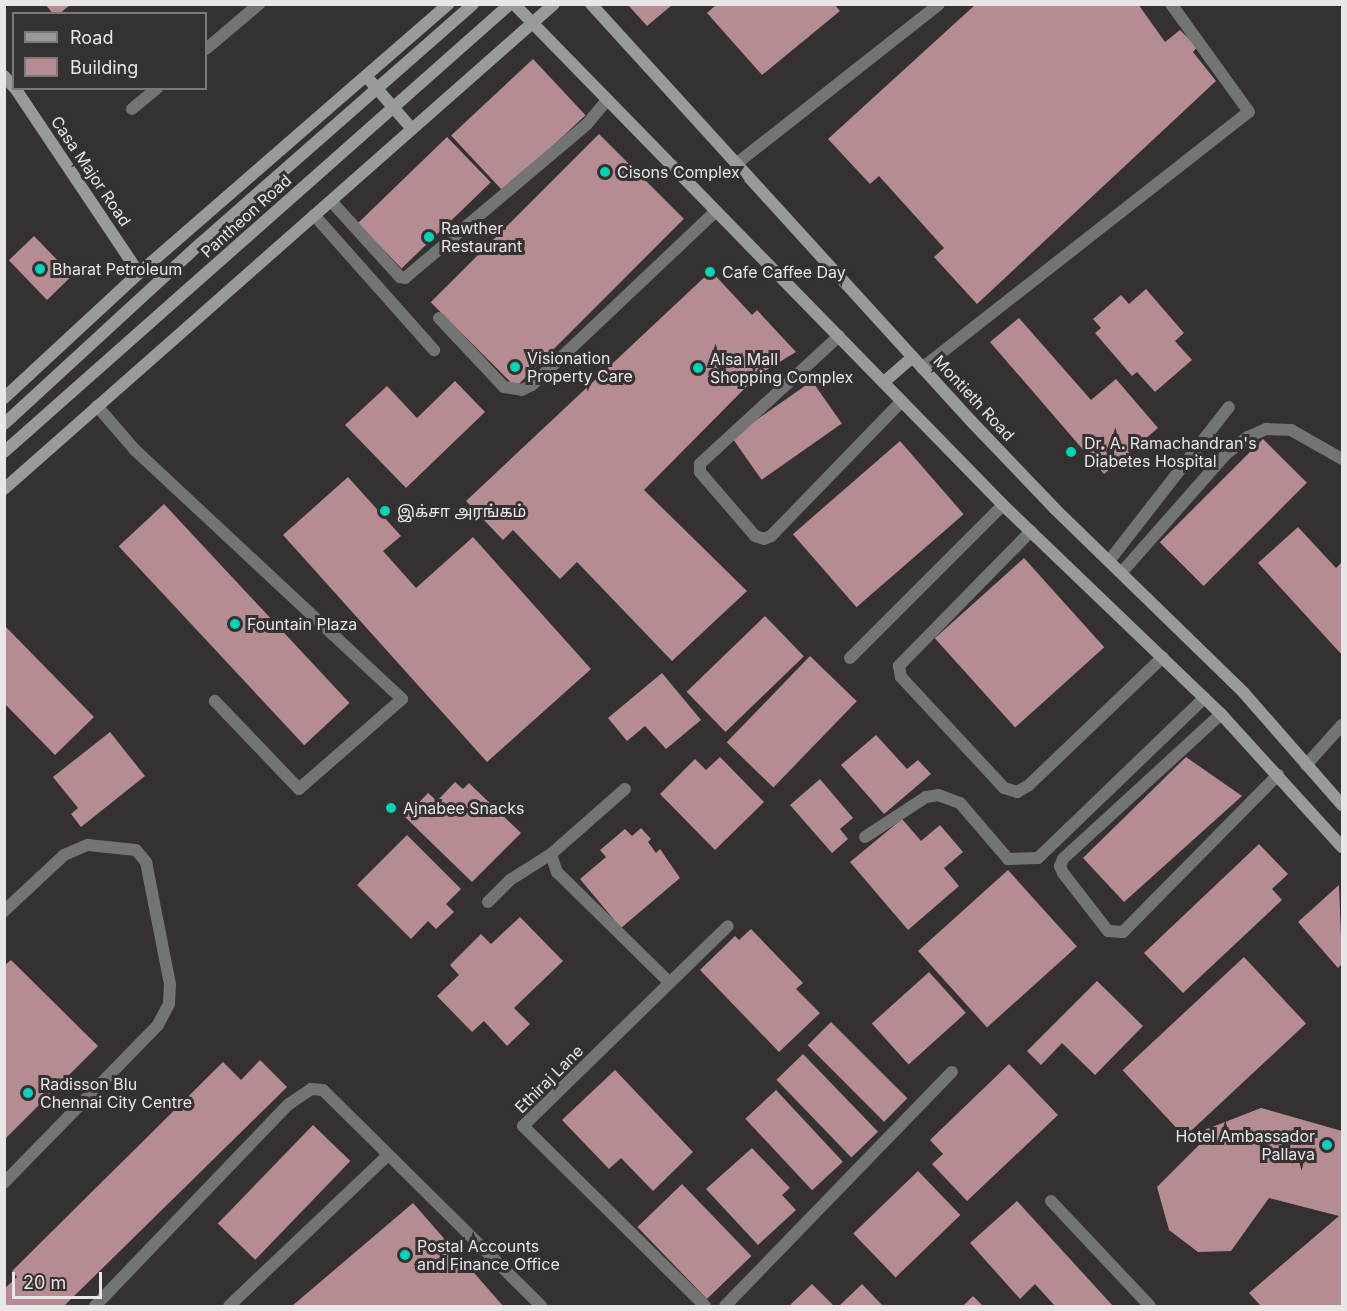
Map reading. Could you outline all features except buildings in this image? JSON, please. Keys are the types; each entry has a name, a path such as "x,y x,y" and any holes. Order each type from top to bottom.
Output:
{"main road":[{"path":"4,398 139,273 448,4"},
{"path":"4,423 200,243 473,4"},
{"path":"512,4 1003,505 1221,714 1342,848"},
{"name":"Pantheon Road","path":"4,452 512,4"},
{"path":"4,489 554,4"},
{"name":"Montieth Road","path":"591,4 922,368 1054,508 1244,693 1342,805"},
{"path":"366,76 412,129"},
{"name":"Casa Major Road","path":"15,90 139,273"},
{"path":"884,382 913,357"}],"street":[{"path":"207,48 259,4"},
{"path":"736,164 939,4"},
{"path":"922,368 1249,112 1171,4"},
{"path":"132,109 155,90"},
{"path":"331,201 400,277 405,278 587,124 607,100"},
{"path":"439,318 504,387 522,390 532,385 716,211"},
{"path":"314,215 434,350"},
{"path":"839,336 700,464 700,472 755,536 771,536 902,401"},
{"path":"97,406 135,450 402,699 299,789 215,701"},
{"path":"1110,561 1229,407"},
{"path":"1122,572 1226,454 1248,437 1266,429 1291,430 1342,459"},
{"path":"850,658 1003,505"},
{"path":"1031,531 899,666 901,677 1004,788 1017,792 1029,785 1163,657"},
{"path":"865,837 926,797 938,795 960,803 1008,859 1038,858 1204,698"},
{"path":"1221,714 1063,858 1060,866 1063,873 1108,931 1115,935 1123,932 1278,775"},
{"path":"1306,765 1342,724"},
{"path":"488,902 510,880 551,854 625,789"},
{"path":"4,911 64,855 88,845 136,850 146,861 170,984 169,1004 158,1025 4,1183"},
{"path":"551,854 557,872 670,983"},
{"name":"Ethiraj Lane","path":"705,1306 523,1126 728,926"},
{"path":"725,1306 952,1072"},
{"path":"95,1306 289,1104 311,1089 323,1090 541,1306"},
{"path":"229,1306 388,1155"},
{"path":"1051,1201 1150,1306"}],"place":[{"name":"Cisons Complex","path":"605,172"},
{"name":"Rawther Restaurant","path":"429,237"},
{"name":"Bharat Petroleum","path":"40,269"},
{"name":"Cafe Caffee Day","path":"710,272"},
{"name":"Visionation Property Care","path":"515,367"},
{"name":"Alsa Mall Shopping Complex","path":"698,368"},
{"name":"Dr. A. Ramachandran's Diabetes Hospital","path":"1071,452"},
{"name":"இக்சா அரங்கம்","path":"385,511"},
{"name":"Fountain Plaza","path":"235,624"},
{"name":"Ajnabee Snacks","path":"391,808"},
{"name":"Radisson Blu Chennai City Centre","path":"28,1093"},
{"name":"Hotel Ambassador Pallava","path":"1327,1145"},
{"name":"Postal Accounts and Finance Office","path":"405,1255"}]}
